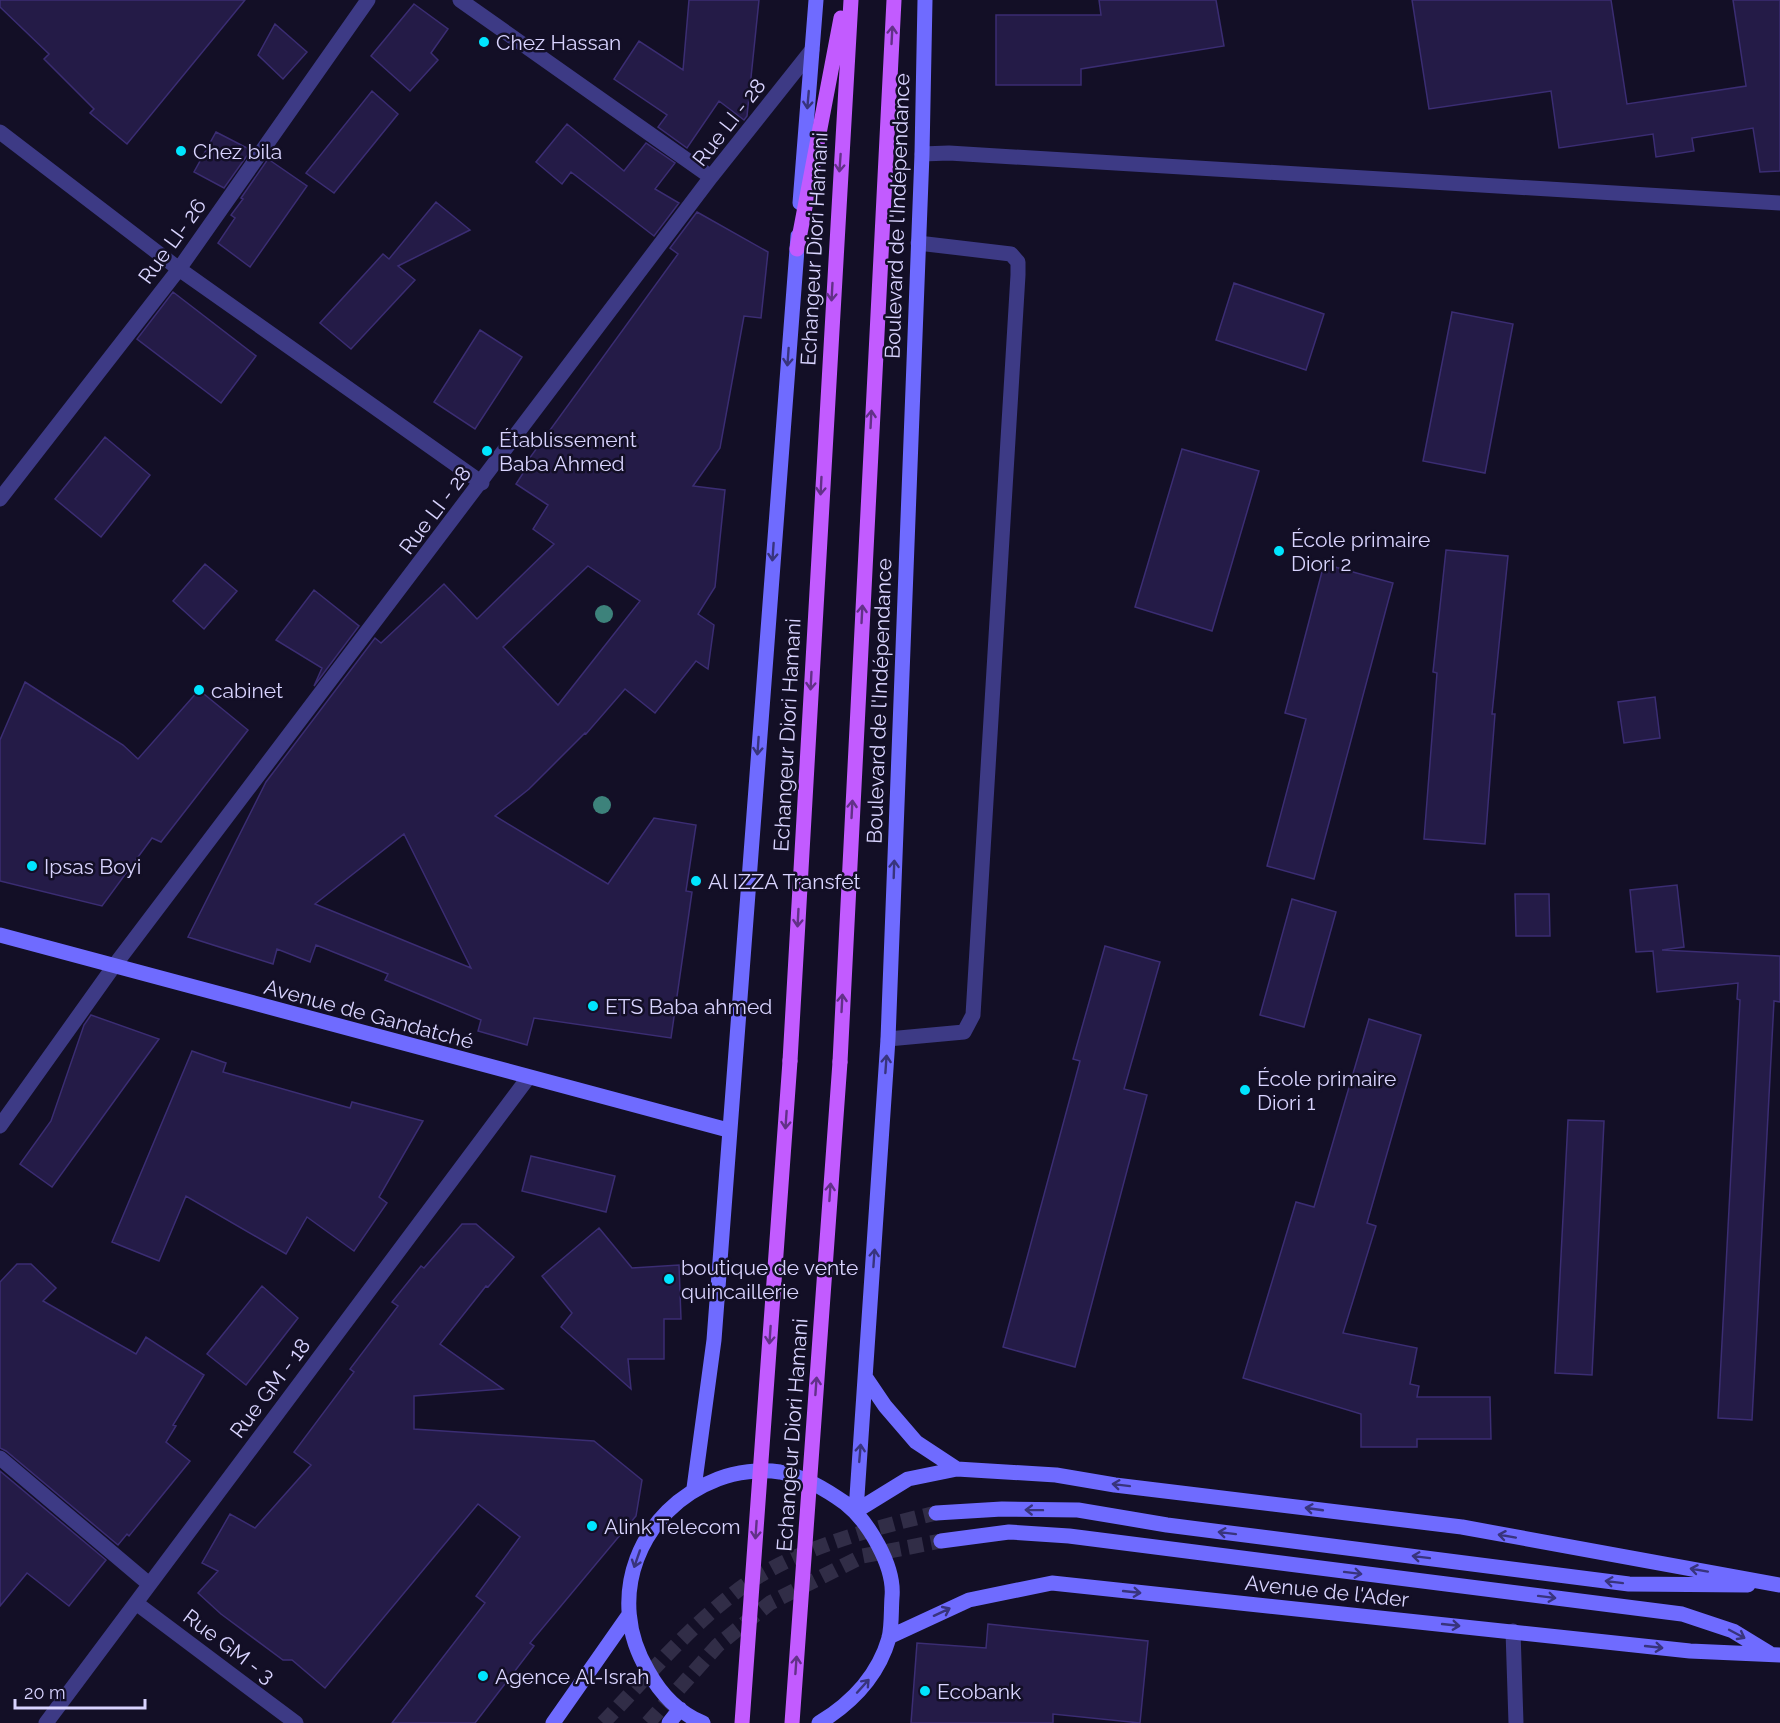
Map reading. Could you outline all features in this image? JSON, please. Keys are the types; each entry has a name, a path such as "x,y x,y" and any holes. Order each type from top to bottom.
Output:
{"main road":[{"path":"694,1488 714,1340 728,1130 816,0"},
{"path":"797,249 844,0"},
{"name":"Echangeur Diori Hamani","path":"742,1723 790,1061 850,0"},
{"name":"Echangeur Diori Hamani","path":"792,1723 840,1062 894,0"},
{"name":"Boulevard de l'Indépendance","path":"856,1511 888,1039 922,154 925,0"},
{"name":"Avenue de Gandatché","path":"0,935 728,1130"},
{"path":"866,1378 885,1406 916,1442 957,1470"},
{"name":"Avenue de l'Ader","path":"856,1511 908,1479 957,1470 1056,1475 1115,1485 1462,1527 1779,1585"},
{"path":"691,1718 658,1689 638,1655 628,1616 630,1578 642,1542 665,1511 694,1488 735,1473 779,1472 820,1486 856,1511 881,1548 893,1592 889,1637 872,1677 843,1716 819,1723"},
{"name":"Avenue de l'Ader","path":"936,1513 1002,1509 1078,1510 1167,1525 1629,1584 1779,1585"},
{"name":"Avenue de l'Ader","path":"941,1541 1009,1532 1069,1536 1671,1612 1733,1631 1775,1654"},
{"name":"Avenue de l'Ader","path":"889,1637 969,1600 1052,1583 1690,1650 1775,1654"},
{"path":"553,1723 628,1616"},
{"path":"669,1723 691,1718"}],"street":[{"name":"Rue LI- 26","path":"0,499 179,269 368,0"},
{"path":"460,0 711,177"},
{"name":"Rue LI - 28","path":"0,1126 114,966 482,483 711,177 812,50"},
{"path":"0,132 179,269 482,483"},
{"path":"922,154 973,154 1780,203"},
{"path":"888,1039 964,1032 974,1015 1018,275 1018,262 1011,254 918,243"},
{"name":"Rue GM - 18","path":"46,1723 528,1078"},
{"path":"0,1458 149,1584"},
{"name":"Rue GM - 3","path":"136,1603 296,1723"},
{"path":"1513,1631 1516,1723"}],"building":[{"path":"0,0 245,0 127,144 90,113 94,109 44,59 49,54 0,7"},
{"path":"689,0 759,0 747,116 744,120 719,101 687,148 658,127 667,115 614,79 639,41 683,70"},
{"path":"1099,0 1216,0 1224,46 1081,69 1081,85 996,85 996,15 1101,15"},
{"path":"1412,0 1611,0 1627,104 1746,86 1733,0 1780,0 1780,171 1760,172 1753,128 1692,138 1694,151 1656,157 1653,134 1559,148 1551,91 1429,109"},
{"path":"414,4 448,29 431,53 438,60 410,91 371,56"},
{"path":"275,24 307,52 283,79 258,55"},
{"path":"372,91 398,114 334,193 306,173"},
{"path":"567,124 624,171 646,143 675,163 655,189 679,203 654,236 571,172 562,184 536,162"},
{"path":"216,132 251,150 224,188 194,172"},
{"path":"268,159 307,186 250,267 218,243 235,218 231,215 243,199 241,198"},
{"path":"436,202 470,230 398,266 415,280 351,349 320,323 383,254 389,259"},
{"path":"697,212 768,252 761,318 744,316 720,448 693,486 725,490 715,587 698,614 714,625 708,669 696,661 655,713 625,689 586,734 529,789 495,816 608,884 654,818 696,825 686,891 692,892 671,1038 534,1018 527,1045 478,1031 481,1020 385,980 388,974 316,945 310,962 277,949 273,964 188,937 266,782 375,638 381,643 444,584 477,619 554,544 533,529 548,505 516,484 529,464 526,463 678,254 670,248","holes":["588,566 640,601 558,705 503,647","404,834 471,968 315,904"]},
{"path":"1234,283 1324,314 1306,370 1216,340"},
{"path":"173,292 256,356 221,403 137,339"},
{"path":"1452,312 1513,324 1485,473 1423,461"},
{"path":"480,330 522,357 475,429 434,402"},
{"path":"105,437 150,475 101,537 55,499"},
{"path":"1182,449 1259,471 1212,631 1135,607"},
{"path":"1446,550 1508,556 1492,714 1495,714 1485,844 1424,839 1437,673 1433,672"},
{"path":"205,564 237,591 204,629 173,601"},
{"path":"1324,564 1393,583 1314,879 1267,866 1306,719 1285,713"},
{"path":"314,590 359,626 314,686 322,668 276,640"},
{"path":"25,682 123,745 138,759 199,690 248,730 161,842 152,838 102,906 0,881 0,740"},
{"path":"1655,697 1660,738 1624,743 1618,702"},
{"path":"1677,885 1684,947 1662,950 1780,956 1780,1002 1774,1001 1752,1420 1718,1418 1740,1000 1737,999 1738,983 1657,992 1653,951 1636,952 1630,890"},
{"path":"1515,894 1549,894 1550,936 1516,936"},
{"path":"1292,899 1336,912 1304,1027 1260,1015"},
{"path":"1105,946 1160,962 1124,1089 1147,1095 1075,1367 1003,1347 1080,1061 1073,1059"},
{"path":"91,1015 159,1039 52,1187 20,1164 51,1121 84,1025"},
{"path":"1369,1019 1421,1035 1367,1223 1376,1226 1343,1333 1417,1348 1410,1384 1419,1386 1417,1397 1490,1397 1491,1439 1417,1439 1417,1447 1361,1447 1361,1414 1243,1378 1296,1202 1314,1207"},
{"path":"192,1051 226,1063 223,1072 350,1108 352,1102 423,1121 379,1197 387,1203 354,1251 307,1217 286,1254 186,1196 159,1261 112,1242"},
{"path":"1568,1120 1604,1121 1592,1375 1555,1373"},
{"path":"531,1156 615,1176 606,1212 522,1191"},
{"path":"462,1224 476,1224 514,1257 488,1287 486,1286 440,1344 503,1389 414,1396 414,1429 594,1441 642,1480 636,1516 530,1643 534,1646 475,1723 392,1723 485,1603 476,1596 520,1537 478,1504 325,1688 292,1660 283,1660 221,1614 198,1593 218,1571 202,1563 230,1514 255,1528 311,1465 294,1452 354,1372 350,1369 398,1306 392,1302 421,1266 424,1268"},
{"path":"599,1228 632,1268 679,1265 681,1319 664,1319 664,1359 628,1359 631,1389 561,1327 572,1313 542,1276"},
{"path":"17,1264 31,1264 56,1288 43,1301 136,1354 146,1337 204,1375 173,1425 176,1426 166,1442 190,1461 129,1536 127,1534 118,1545 0,1448 0,1282"},
{"path":"262,1286 298,1318 246,1385 207,1354"},
{"path":"0,1471 106,1560 69,1606 27,1573 0,1606"},
{"path":"988,1624 1148,1641 1140,1723 1053,1714 1053,1723 911,1723 917,1643 986,1648"}],"tunnel":[{"path":"603,1723 698,1624 715,1608 754,1579 778,1565 830,1543 936,1513"},
{"path":"648,1723 718,1645 770,1603 863,1556 941,1541"}],"place":[{"name":"Chez Hassan","path":"484,42"},
{"name":"Chez bila","path":"181,151"},
{"name":"Établissement Baba Ahmed","path":"487,451"},
{"name":"École primaire Diori 2","path":"1279,551"},
{"name":"cabinet","path":"199,690"},
{"name":"Ipsas Boyi","path":"32,866"},
{"name":"Al IZZA Transfet","path":"696,881"},
{"name":"ETS Baba ahmed","path":"593,1006"},
{"name":"École primaire Diori 1","path":"1245,1090"},
{"name":"boutique de vente quincaillerie","path":"669,1279"},
{"name":"Alink Telecom","path":"592,1526"},
{"name":"Agence Al-Israh","path":"483,1676"},
{"name":"Ecobank","path":"925,1691"}]}
